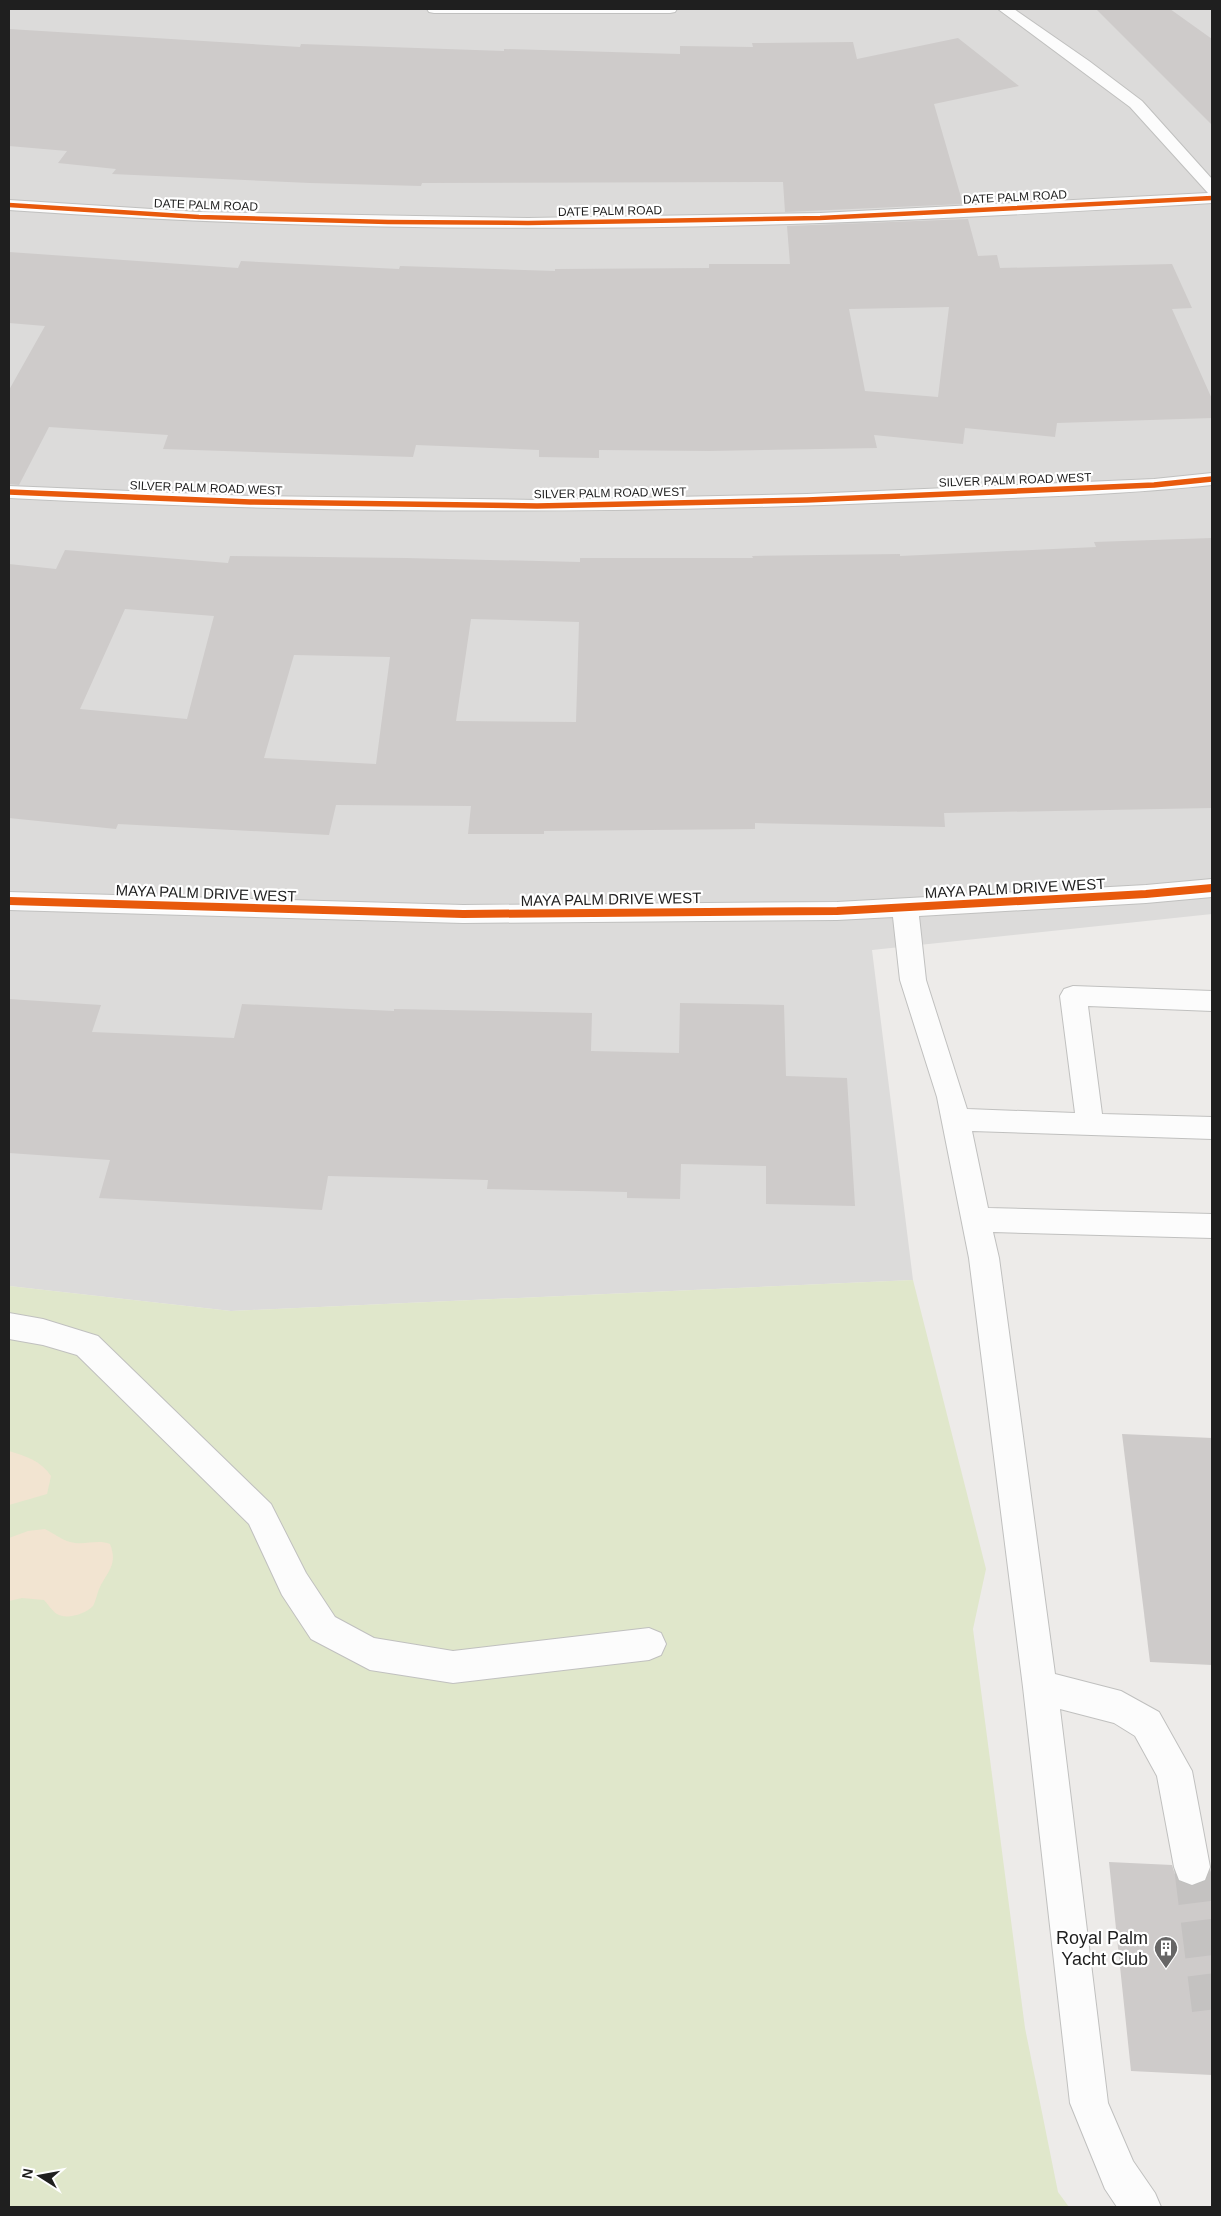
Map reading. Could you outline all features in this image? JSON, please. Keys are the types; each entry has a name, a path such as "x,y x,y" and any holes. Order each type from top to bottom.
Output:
{"street":[{"path":"434,9 670,9"},
{"path":"1005,9 1084,64 1136,104 1212,190"},
{"name":"DATE PALM ROAD","path":"9,205 199,217 388,222 528,223 820,218 1212,198"},
{"name":"SILVER PALM ROAD WEST","path":"9,492 250,502 537,506 807,500 1154,485 1212,479"},
{"name":"MAYA PALM DRIVE WEST","path":"9,902 463,914 837,911 1146,894 1212,888"},
{"path":"905,907 913,980 951,1098 984,1258 1040,1688 1089,2103 1118,2175 1142,2207"},
{"path":"1090,1124 1073,996 1212,1001"},
{"path":"956,1120 1212,1128"},
{"path":"976,1220 1212,1226"},
{"path":"9,1326 43,1332 88,1345 260,1514 294,1584 323,1628 370,1654 453,1667 649,1644"},
{"path":"1040,1688 1121,1708 1147,1724 1174,1772 1192,1866"}],"shaded area":[{"path":"9,9 1212,9 1212,914 872,950 913,1280 231,1311 9,1286"}],"green space":[{"path":"913,1280 986,1569 973,1629 1025,2028 1058,2192 1069,2207 9,2207 9,1286 231,1311"}],"sand":[{"path":"9,1451 43,1466 51,1476 47,1494 9,1505"},
{"path":"45,1529 70,1542 110,1544 113,1557 111,1567 90,1609 76,1615 61,1616 55,1613 44,1600 22,1598 9,1601 9,1538 28,1531"}],"building":[{"path":"1096,9 1170,9 1212,39 1212,125"},
{"path":"9,29 300,47 301,44 504,51 504,49 680,54 680,46 753,47 752,43 853,42 857,59 958,38 1019,86 934,104 963,204 785,212 783,182 422,183 421,186 112,174 116,169 58,163 67,151 9,146"},
{"path":"968,219 978,256 997,255 1000,268 1172,264 1192,308 1172,309 1212,399 1212,418 1057,423 1055,437 965,428 963,444 874,435 877,448 709,451 599,450 599,458 539,457 539,450 416,445 413,457 163,449 168,435 49,427 19,485 9,484 9,390 45,326 9,323 9,252 238,268 241,261 399,269 400,266 555,271 555,269 709,268 709,264 790,264 787,226","holes":["949,307 938,397 865,391 849,309"]},
{"path":"1212,538 1212,808 944,813 945,827 755,823 755,829 544,831 544,834 468,834 471,806 336,805 329,835 118,824 116,829 9,818 9,564 56,569 65,550 228,563 230,556 580,562 580,558 753,558 752,556 900,554 900,556 1096,547 1094,542","holes":["125,609 214,616 187,719 80,709","471,619 579,622 576,722 456,721","294,655 390,657 376,764 264,758"]},
{"path":"9,999 101,1005 92,1032 234,1038 242,1004 394,1011 394,1009 592,1013 591,1051 679,1053 680,1003 784,1005 786,1076 847,1078 855,1206 766,1204 766,1166 681,1164 680,1199 627,1198 627,1192 487,1189 488,1180 328,1176 322,1210 99,1198 110,1160 9,1153"},
{"path":"1122,1434 1212,1438 1212,1665 1150,1662"},
{"name":"Royal Palm Yacht Club","path":"1109,1862 1172,1865 1177,1881 1191,1887 1206,1882 1212,1868 1212,2075 1131,2071"}],"tunnel":[{"path":"1192,1867 1212,2026"}],"cycle path":[{"path":"9,205 199,217 388,222 528,223 820,218 1212,198"},
{"path":"9,492 250,502 537,506 807,500 1154,485 1212,479"},
{"path":"9,901 463,914 837,911 1146,894 1212,888"}],"place":[{"name":"Royal Palm Yacht Club","path":"1166,1969"}]}
